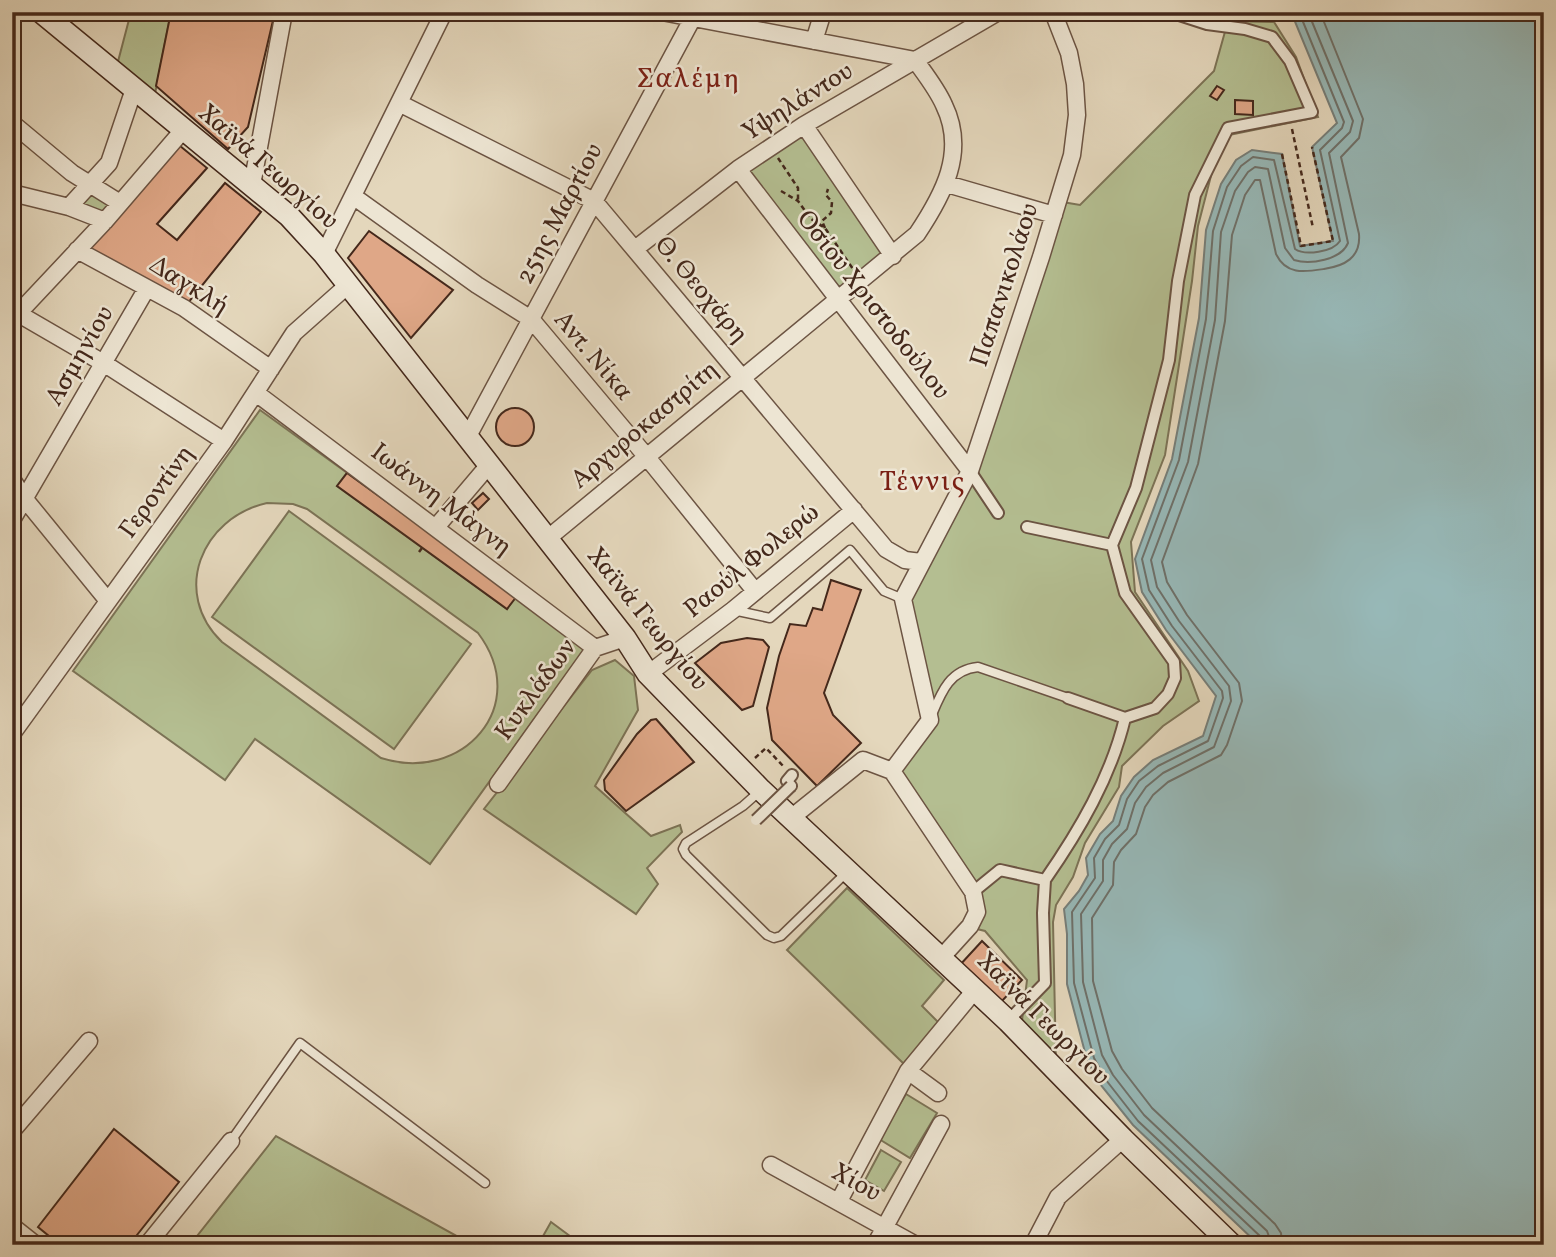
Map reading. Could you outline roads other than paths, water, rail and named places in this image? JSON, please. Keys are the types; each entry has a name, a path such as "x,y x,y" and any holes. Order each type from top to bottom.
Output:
{"main road":[{"name":"Χαϊνά Γεωργίου","path":"41,12 289,216 324,254 625,638 648,674 761,790 1008,1021 1123,1139 1232,1245"}],"street":[{"path":"252,185 284,12"},
{"path":"324,254 444,12"},
{"path":"662,12 694,15 915,60"},
{"path":"814,41 823,12"},
{"name":"Υψηλάντου","path":"635,249 738,169 804,125 998,12"},
{"name":"Παπανικολάου","path":"903,599 970,471 1072,155 1077,115 1075,83 1069,53 1053,12"},
{"path":"1068,698 1125,718 1155,708 1168,694 1175,678 1174,662 1125,593 1112,545 1136,488 1169,360 1180,268 1195,195 1228,128 1312,112 1290,61 1272,37 1245,29 1207,24 1170,12"},
{"name":"25ης Μαρτίου","path":"467,438 694,15"},
{"name":"Αργυροκαστρίτη","path":"547,539 917,234 939,202 947,184 954,138 943,102 915,60"},
{"path":"69,207 109,163 134,89"},
{"name":"Θ. Θεοχάρη","path":"399,103 594,201 892,553 905,560 920,562"},
{"path":"12,123 72,173 121,203"},
{"path":"804,125 893,256"},
{"path":"184,129 105,221 14,314 104,364 224,441"},
{"name":"Οσίου Χριστοδούλου","path":"738,169 970,471"},
{"path":"947,184 1054,215"},
{"path":"12,193 69,207 105,221"},
{"name":"Αντ. Νίκα","path":"353,196 477,285 531,320 755,591"},
{"name":"Δαγκλή","path":"78,250 184,308 271,369"},
{"name":"Γεροντίνη","path":"14,729 224,441 295,333 348,285"},
{"name":"Ασμηνίου","path":"12,520 147,288"},
{"name":"Ιωάννη Μὰγνη","path":"256,393 437,526 595,648"},
{"path":"437,526 488,466"},
{"path":"970,471 998,513"},
{"path":"12,479 24,498 108,601"},
{"name":"Ραούλ Φολερώ","path":"648,674 733,610 854,510"},
{"path":"1027,527 1112,545"},
{"path":"892,771 930,720 903,599"},
{"name":"Κυκλάδων","path":"498,784 595,648 625,638"},
{"path":"1008,1021 1045,983 1045,880 1105,779 1125,718"},
{"path":"791,818 863,760 892,771 973,892 977,912 970,926 941,958"},
{"path":"756,820 791,786 787,781 792,775"},
{"path":"973,892 1000,870 1045,880"},
{"path":"839,1202 908,1071 975,990"},
{"path":"12,1131 89,1041"},
{"path":"908,1071 938,1093"},
{"path":"875,1245 941,1124"},
{"path":"1033,1245 1058,1197 1123,1139"},
{"path":"147,1245 231,1141"},
{"name":"Χίου","path":"771,1166 916,1245"},
{"path":"16,1235 36,1245"}],"lane":[{"path":"733,610 770,618 850,550 884,591 903,599"},
{"path":"930,720 944,686 964,668 978,667 1068,698"},
{"path":"761,790 743,806 686,843 683,849 767,934 774,938 781,936 847,872"},
{"path":"231,1141 300,1043 485,1183"}],"water":[{"path":"1291,12 1544,12 1544,1245 1259,1245 1133,1125 1100,1084 1087,1060 1067,984 1064,909 1088,875 1086,858 1100,834 1113,821 1121,796 1134,777 1153,760 1203,736 1216,696 1166,630 1142,592 1135,559 1172,459 1199,318 1206,230 1221,184 1236,160 1252,150 1282,154 1300,246 1333,241 1312,147 1337,123"}],"district":[{"name":"Σαλέμη","path":"689,79"},
{"name":"Τέννις","path":"923,482"}]}
